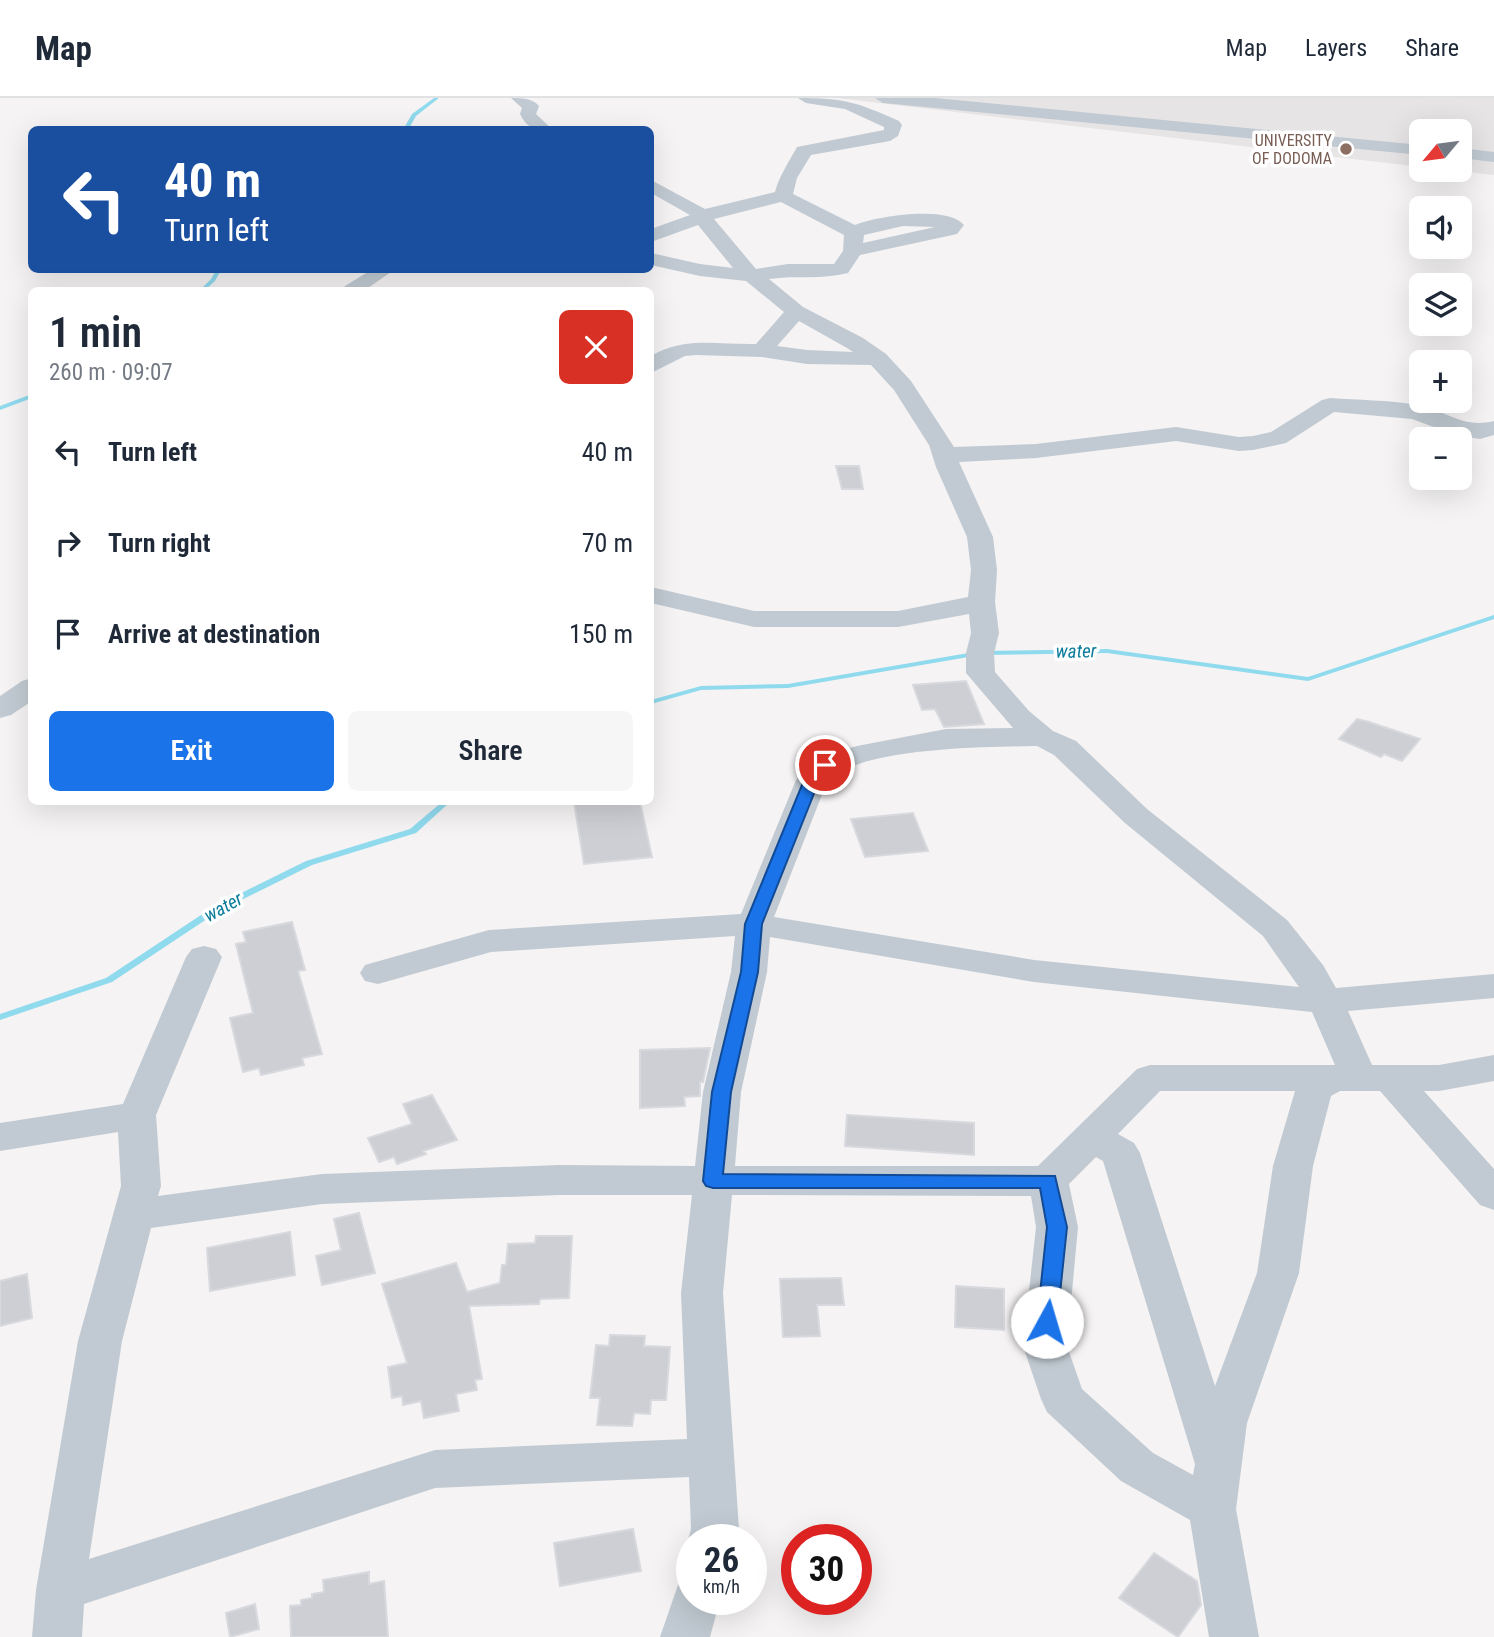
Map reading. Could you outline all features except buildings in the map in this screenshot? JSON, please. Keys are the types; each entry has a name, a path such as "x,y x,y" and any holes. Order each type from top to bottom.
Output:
{"street":[{"path":"519,98 531,106 528,114 538,126"},
{"path":"783,196 788,177 800,162 803,151 884,137 892,132 893,125 849,105 806,98"},
{"path":"883,98 1409,149"},
{"path":"1472,154 1494,157"},
{"path":"654,188 696,210 753,276 805,302 877,359 912,398 942,444 944,455 980,537 984,570 981,602 985,633 980,653 981,673 1018,717 1042,737 1065,748 1136,816 1275,928 1310,973 1364,1078 1494,1195"},
{"path":"654,235 724,209 783,196 829,219 855,244"},
{"path":"654,260 700,270 753,276 788,270 825,272 855,244"},
{"path":"762,350 855,244"},
{"path":"357,287 379,273"},
{"path":"654,364 686,349 742,353 762,350 807,357 877,359"},
{"path":"944,455 1036,450 1177,434 1238,444 1252,443 1278,438 1330,404 1416,412 1458,429 1480,432 1494,428"},
{"path":"654,596 754,619 819,621 898,620 945,612 981,602"},
{"path":"0,709 28,690"},
{"path":"715,1524 702,1293 722,1092 749,972 754,924 812,780 825,765 858,755 946,738 1042,737"},
{"path":"379,973 489,941 754,924 1034,971 1324,1001 1494,986"},
{"path":"57,1637 60,1590 100,1341 141,1186 137,1115 204,957"},
{"path":"133,1214 322,1189 559,1180 1048,1181 1150,1078 1439,1078 1494,1068"},
{"path":"1234,1637 1212,1509 1224,1423 1278,1273 1293,1166 1313,1093 1322,1081 1364,1078"},
{"path":"0,1137 137,1115"},
{"path":"1092,1136 1120,1153 1218,1466"},
{"path":"1048,1181 1057,1227 1045,1346 1063,1399 1137,1466 1212,1509"},
{"path":"60,1590 435,1469 711,1457"},
{"path":"685,1637 691,1615"}],"shaded area":[{"name":"UNIVERSITY OF DODOMA","path":"837,98 1494,98 1494,175 1472,173 1472,119 1409,119 1409,166"}],"waterway":[{"path":"407,126 414,115 437,98"},
{"path":"205,287 216,273"},
{"path":"0,408 28,398"},
{"name":"water","path":"654,701 701,688 788,686 980,653 1107,651 1308,679 1494,617"},
{"name":"water","path":"0,1017 109,980 216,909 309,863 413,831 443,805"}],"place":[{"name":"UNIVERSITY OF DODOMA","path":"1346,149"}],"route":[{"path":"825,765 812,780 754,924 749,972 722,1092 713,1181 1048,1181 1057,1227 1047,1322"}]}
